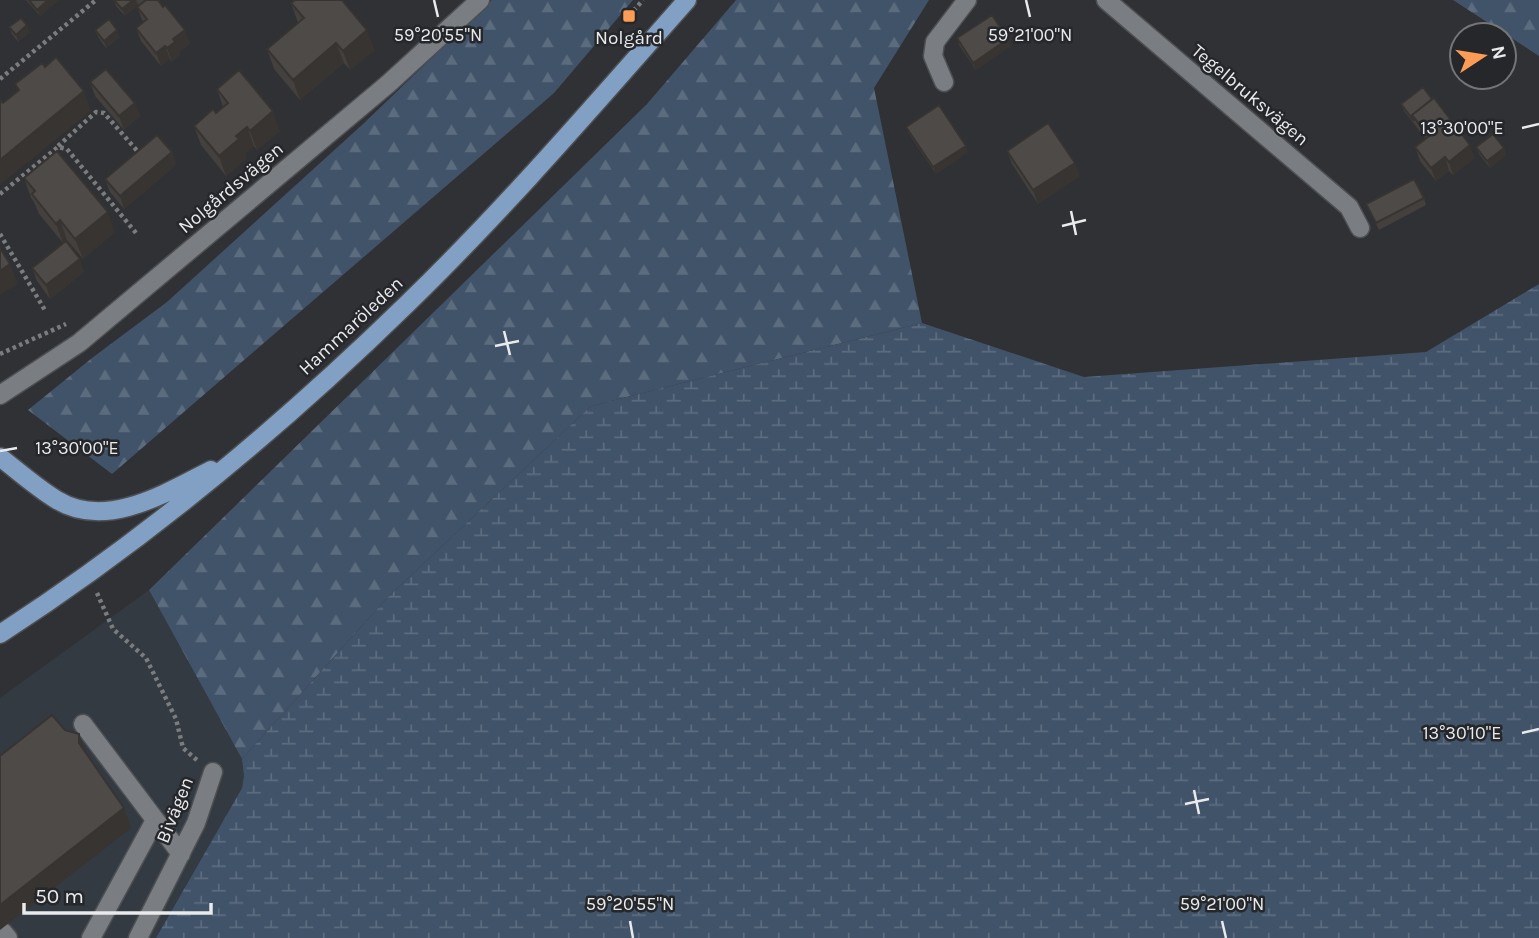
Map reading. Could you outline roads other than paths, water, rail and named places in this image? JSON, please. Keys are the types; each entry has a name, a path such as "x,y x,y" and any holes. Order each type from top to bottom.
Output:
{"main road":[{"name":"Hammaröleden","path":"0,635 179,506 407,304 512,195 687,0"},
{"path":"0,457 58,501 79,510 106,512 131,506 169,491 236,458"}],"street":[{"name":"Nolgårdsvägen","path":"0,395 90,333 388,84 480,0"},
{"path":"944,82 933,56 935,42 948,21 967,0"},
{"name":"Tegelbruksvägen","path":"1106,0 1349,207 1360,228"},
{"path":"83,724 180,854"},
{"name":"Bivägen","path":"138,938 196,823 213,772"},
{"path":"91,938 154,822"}],"place":[{"name":"Nolgård","path":"629,16"}]}
